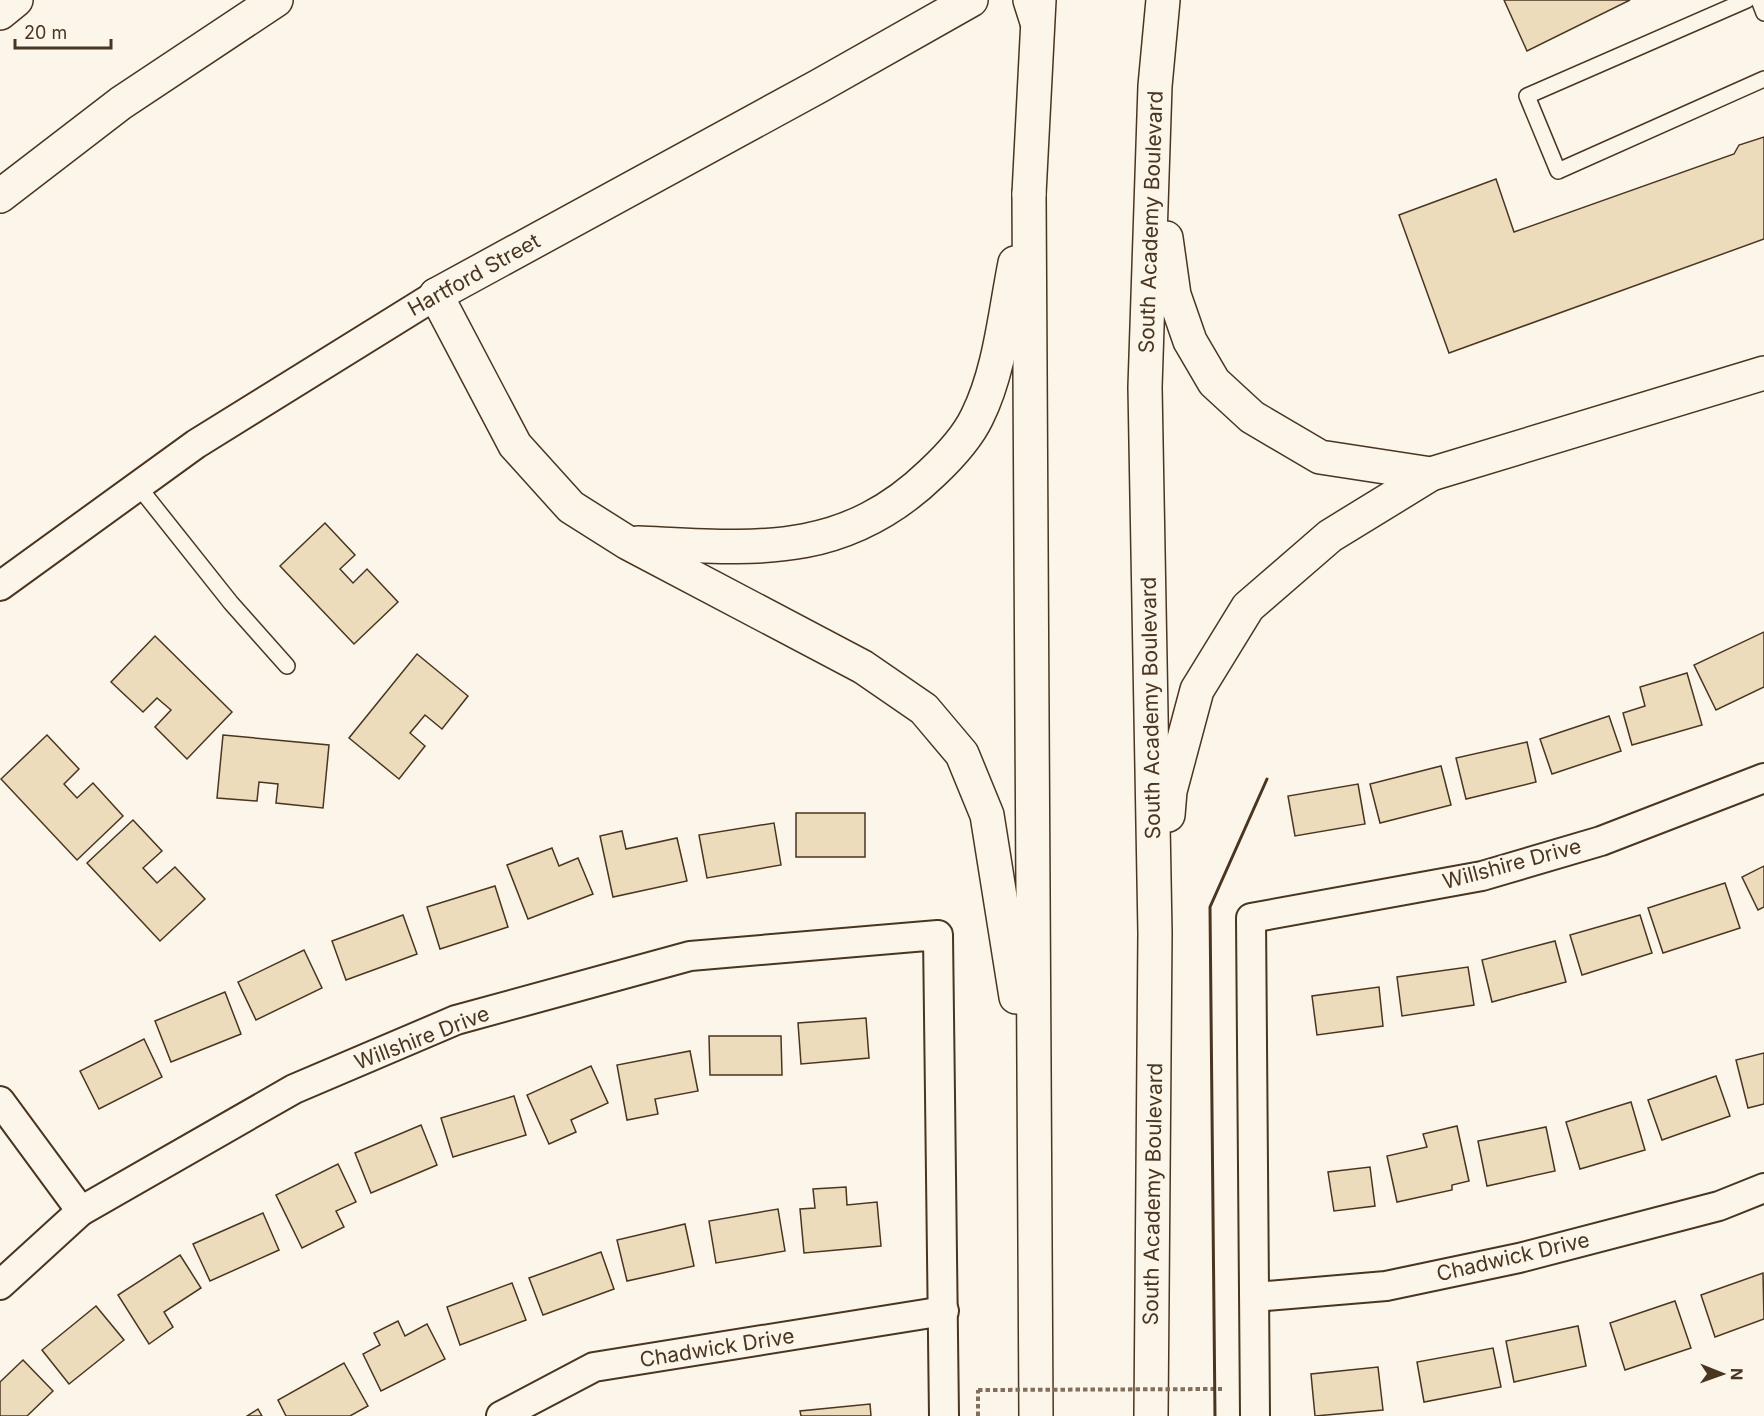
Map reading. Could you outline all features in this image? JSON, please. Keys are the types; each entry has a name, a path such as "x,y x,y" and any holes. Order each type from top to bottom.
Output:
{"main road":[{"path":"0,13 16,0"},
{"path":"0,196 122,103 276,0"},
{"name":"Hartford Street","path":"436,295 819,86 970,0"},
{"name":"South Academy Boulevard","path":"1151,1416 1155,933 1145,387 1155,87 1163,0"},
{"path":"1035,8 1029,194 1036,1416"},
{"path":"1155,87 1166,242 1174,295 1190,341 1214,382 1252,417 1320,458 1431,474"},
{"path":"628,543 755,549 816,541 872,518 913,492 947,459 977,418 994,370 1029,194"},
{"path":"436,295 515,445 571,507 628,543 863,667 924,709 962,754 987,815 1034,1105"},
{"path":"1155,933 1170,791 1197,690 1248,607 1330,536 1431,474 1764,373"}],"street":[{"name":"Hartford Street","path":"0,586 196,444 436,295"},
{"name":"Willshire Drive","path":"1255,1297 1251,918 1482,876 1601,841 1764,778"},
{"name":"Willshire Drive","path":"0,1285 81,1211 294,1089 456,1020 690,956 938,935 944,1311"},
{"path":"0,1101 81,1211"},
{"name":"Chadwick Drive","path":"1255,1297 1386,1286 1519,1258 1719,1206 1764,1188"},
{"path":"1255,1297 1255,1416"},
{"name":"Chadwick Drive","path":"501,1416 594,1367 944,1311"},
{"path":"944,1311 944,1416"}],"lane":[{"path":"1747,0 1527,96 1558,171 1764,79"},
{"path":"1759,0 1764,13"},
{"path":"138,486 231,603 287,666"}],"path":[{"path":"978,1416 978,1390 1222,1389"}],"building":[{"path":"1504,0 1630,0 1527,51"},
{"path":"1764,137 1764,239 1449,353 1399,215 1496,179 1514,232 1734,154 1739,145"},
{"path":"325,523 355,555 340,569 353,583 367,569 398,602 354,644 280,566"},
{"path":"1764,632 1764,687 1716,710 1694,665"},
{"path":"155,636 232,712 187,759 155,727 171,710 157,698 143,712 111,682"},
{"path":"417,654 468,696 442,729 425,715 410,733 425,746 399,779 349,738"},
{"path":"1687,673 1702,725 1632,745 1623,713 1645,706 1640,687"},
{"path":"1609,716 1621,751 1552,774 1540,739"},
{"path":"47,735 79,769 64,784 77,798 93,783 123,816 77,860 1,779"},
{"path":"223,735 329,745 323,808 276,803 278,784 259,782 257,801 217,798"},
{"path":"1527,742 1536,782 1466,799 1456,758"},
{"path":"1441,766 1451,805 1380,823 1370,784"},
{"path":"1358,784 1365,824 1295,836 1288,796"},
{"path":"796,813 865,813 865,857 796,857"},
{"path":"133,820 162,851 143,868 157,883 175,867 205,899 160,941 87,863"},
{"path":"774,823 781,865 707,878 699,835"},
{"path":"622,831 626,849 677,838 687,881 613,897 600,836"},
{"path":"552,848 559,866 578,858 593,894 528,919 507,865"},
{"path":"1764,866 1764,907 1758,910 1742,877"},
{"path":"1725,883 1740,928 1663,953 1648,908"},
{"path":"495,886 508,927 440,949 427,907"},
{"path":"403,915 417,954 346,980 332,941"},
{"path":"1640,915 1652,953 1582,975 1570,935"},
{"path":"1555,941 1566,982 1492,1002 1482,960"},
{"path":"304,950 322,988 256,1020 238,982"},
{"path":"1468,967 1474,1005 1402,1016 1397,977"},
{"path":"1379,987 1383,1026 1317,1035 1312,996"},
{"path":"225,992 241,1034 171,1062 155,1021"},
{"path":"866,1018 869,1058 801,1064 798,1023"},
{"path":"709,1036 781,1036 782,1075 710,1075"},
{"path":"144,1039 162,1077 99,1109 80,1071"},
{"path":"690,1051 698,1091 655,1099 658,1114 627,1120 617,1065"},
{"path":"1764,1053 1764,1104 1748,1108 1736,1060"},
{"path":"591,1066 608,1103 571,1120 576,1132 549,1144 527,1095"},
{"path":"1716,1076 1730,1116 1662,1140 1648,1100"},
{"path":"514,1096 526,1135 453,1157 441,1118"},
{"path":"1631,1102 1645,1150 1580,1169 1566,1122"},
{"path":"421,1125 437,1165 371,1193 355,1153"},
{"path":"1457,1126 1469,1181 1452,1185 1452,1190 1397,1202 1387,1156 1427,1147 1423,1134"},
{"path":"1546,1127 1555,1171 1487,1186 1478,1141"},
{"path":"338,1164 356,1202 336,1211 344,1227 302,1248 276,1195"},
{"path":"1370,1167 1375,1206 1334,1211 1328,1172"},
{"path":"846,1187 847,1205 877,1202 881,1246 804,1253 800,1209 815,1208 813,1189"},
{"path":"778,1209 785,1251 716,1263 709,1221"},
{"path":"263,1213 279,1250 210,1281 193,1244"},
{"path":"685,1224 694,1266 627,1281 617,1240"},
{"path":"601,1252 614,1289 543,1315 529,1278"},
{"path":"180,1255 201,1288 164,1312 173,1327 149,1344 118,1295"},
{"path":"1763,1273 1764,1319 1715,1337 1701,1295"},
{"path":"512,1283 526,1320 460,1345 447,1307"},
{"path":"1675,1301 1691,1348 1625,1370 1610,1323"},
{"path":"96,1306 124,1340 69,1384 42,1350"},
{"path":"398,1321 405,1336 427,1324 445,1359 381,1391 363,1354 380,1345 374,1333"},
{"path":"1578,1326 1586,1366 1514,1382 1506,1341"},
{"path":"1493,1348 1501,1387 1424,1402 1417,1362"},
{"path":"23,1360 53,1391 27,1416 0,1416 0,1382"},
{"path":"344,1363 368,1406 350,1416 286,1416 278,1400"},
{"path":"1378,1367 1383,1410 1315,1416 1311,1374"},
{"path":"870,1404 871,1416 801,1416 800,1411"},
{"path":"258,1409 262,1416 247,1416"}],"wall":[{"path":"1215,1416 1210,907 1267,779"}]}
